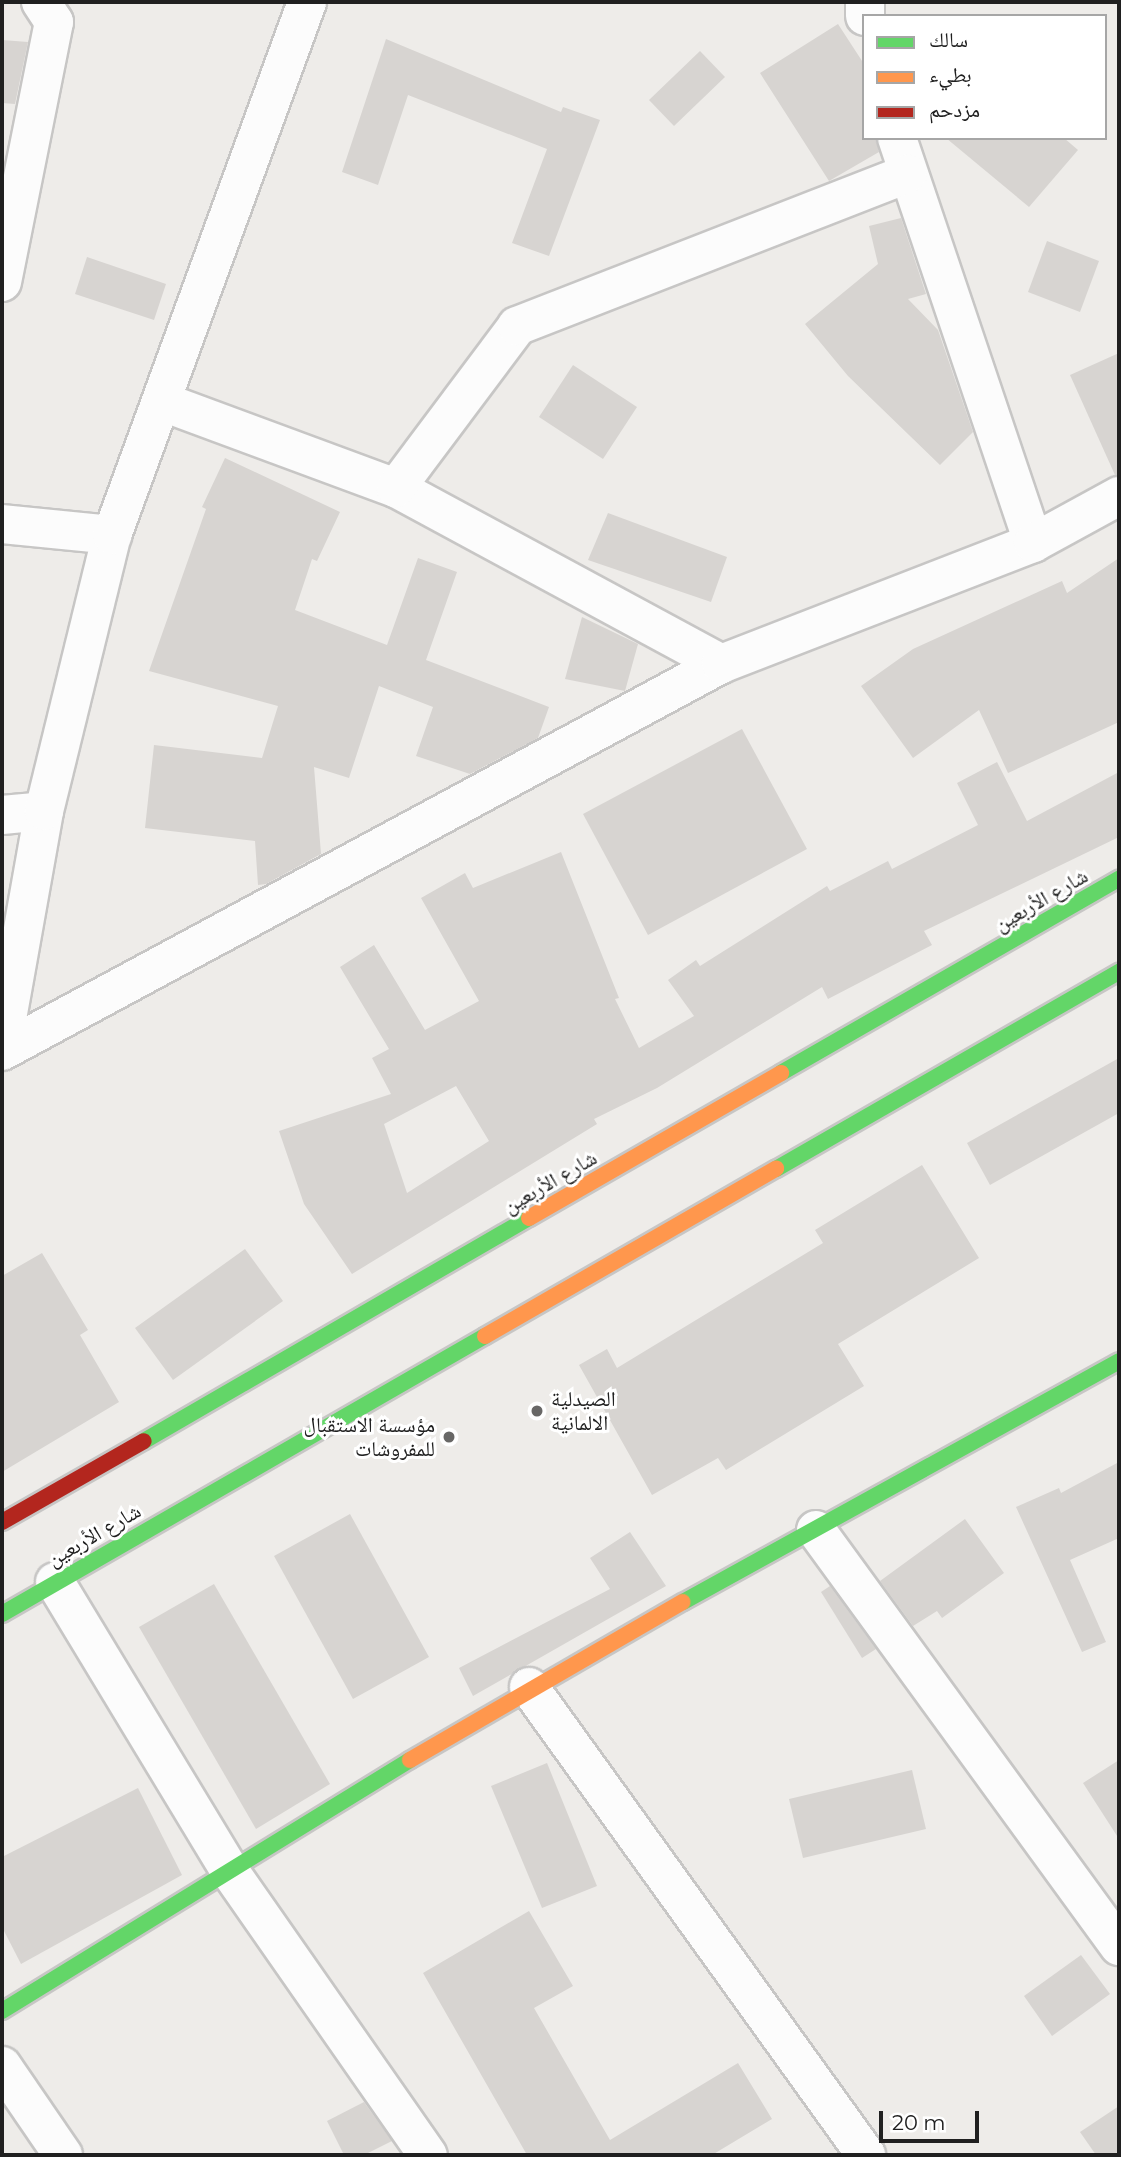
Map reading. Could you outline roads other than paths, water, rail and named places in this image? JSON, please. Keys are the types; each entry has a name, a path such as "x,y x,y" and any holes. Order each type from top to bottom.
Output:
{"main road":[{"name":"شارع الأربعين","path":"2,1522 1119,879"},
{"name":"شارع الأربعين","path":"2,1614 1119,972"},
{"path":"2,2011 231,1873 529,1687 1117,1367"}],"street":[{"path":"2,282 8,223 54,22 41,2"},
{"path":"2,1049 44,811 112,535 163,402 307,2"},
{"path":"396,488 517,326 902,156 1033,543"},
{"path":"163,402 396,488 721,664"},
{"path":"2,1049 721,664 1033,543 1119,496"},
{"path":"2,524 112,535"},
{"path":"2,815 44,811"},
{"path":"816,1530 1119,1946"},
{"path":"55,1583 231,1873 428,2155"},
{"path":"529,1687 866,2155"},
{"path":"2,2066 63,2155"}],"place":[{"name":"الصيدلية الالمانية","path":"537,1411"},
{"name":"مؤسسة الاستقبال للمفروشات","path":"449,1437"}]}
